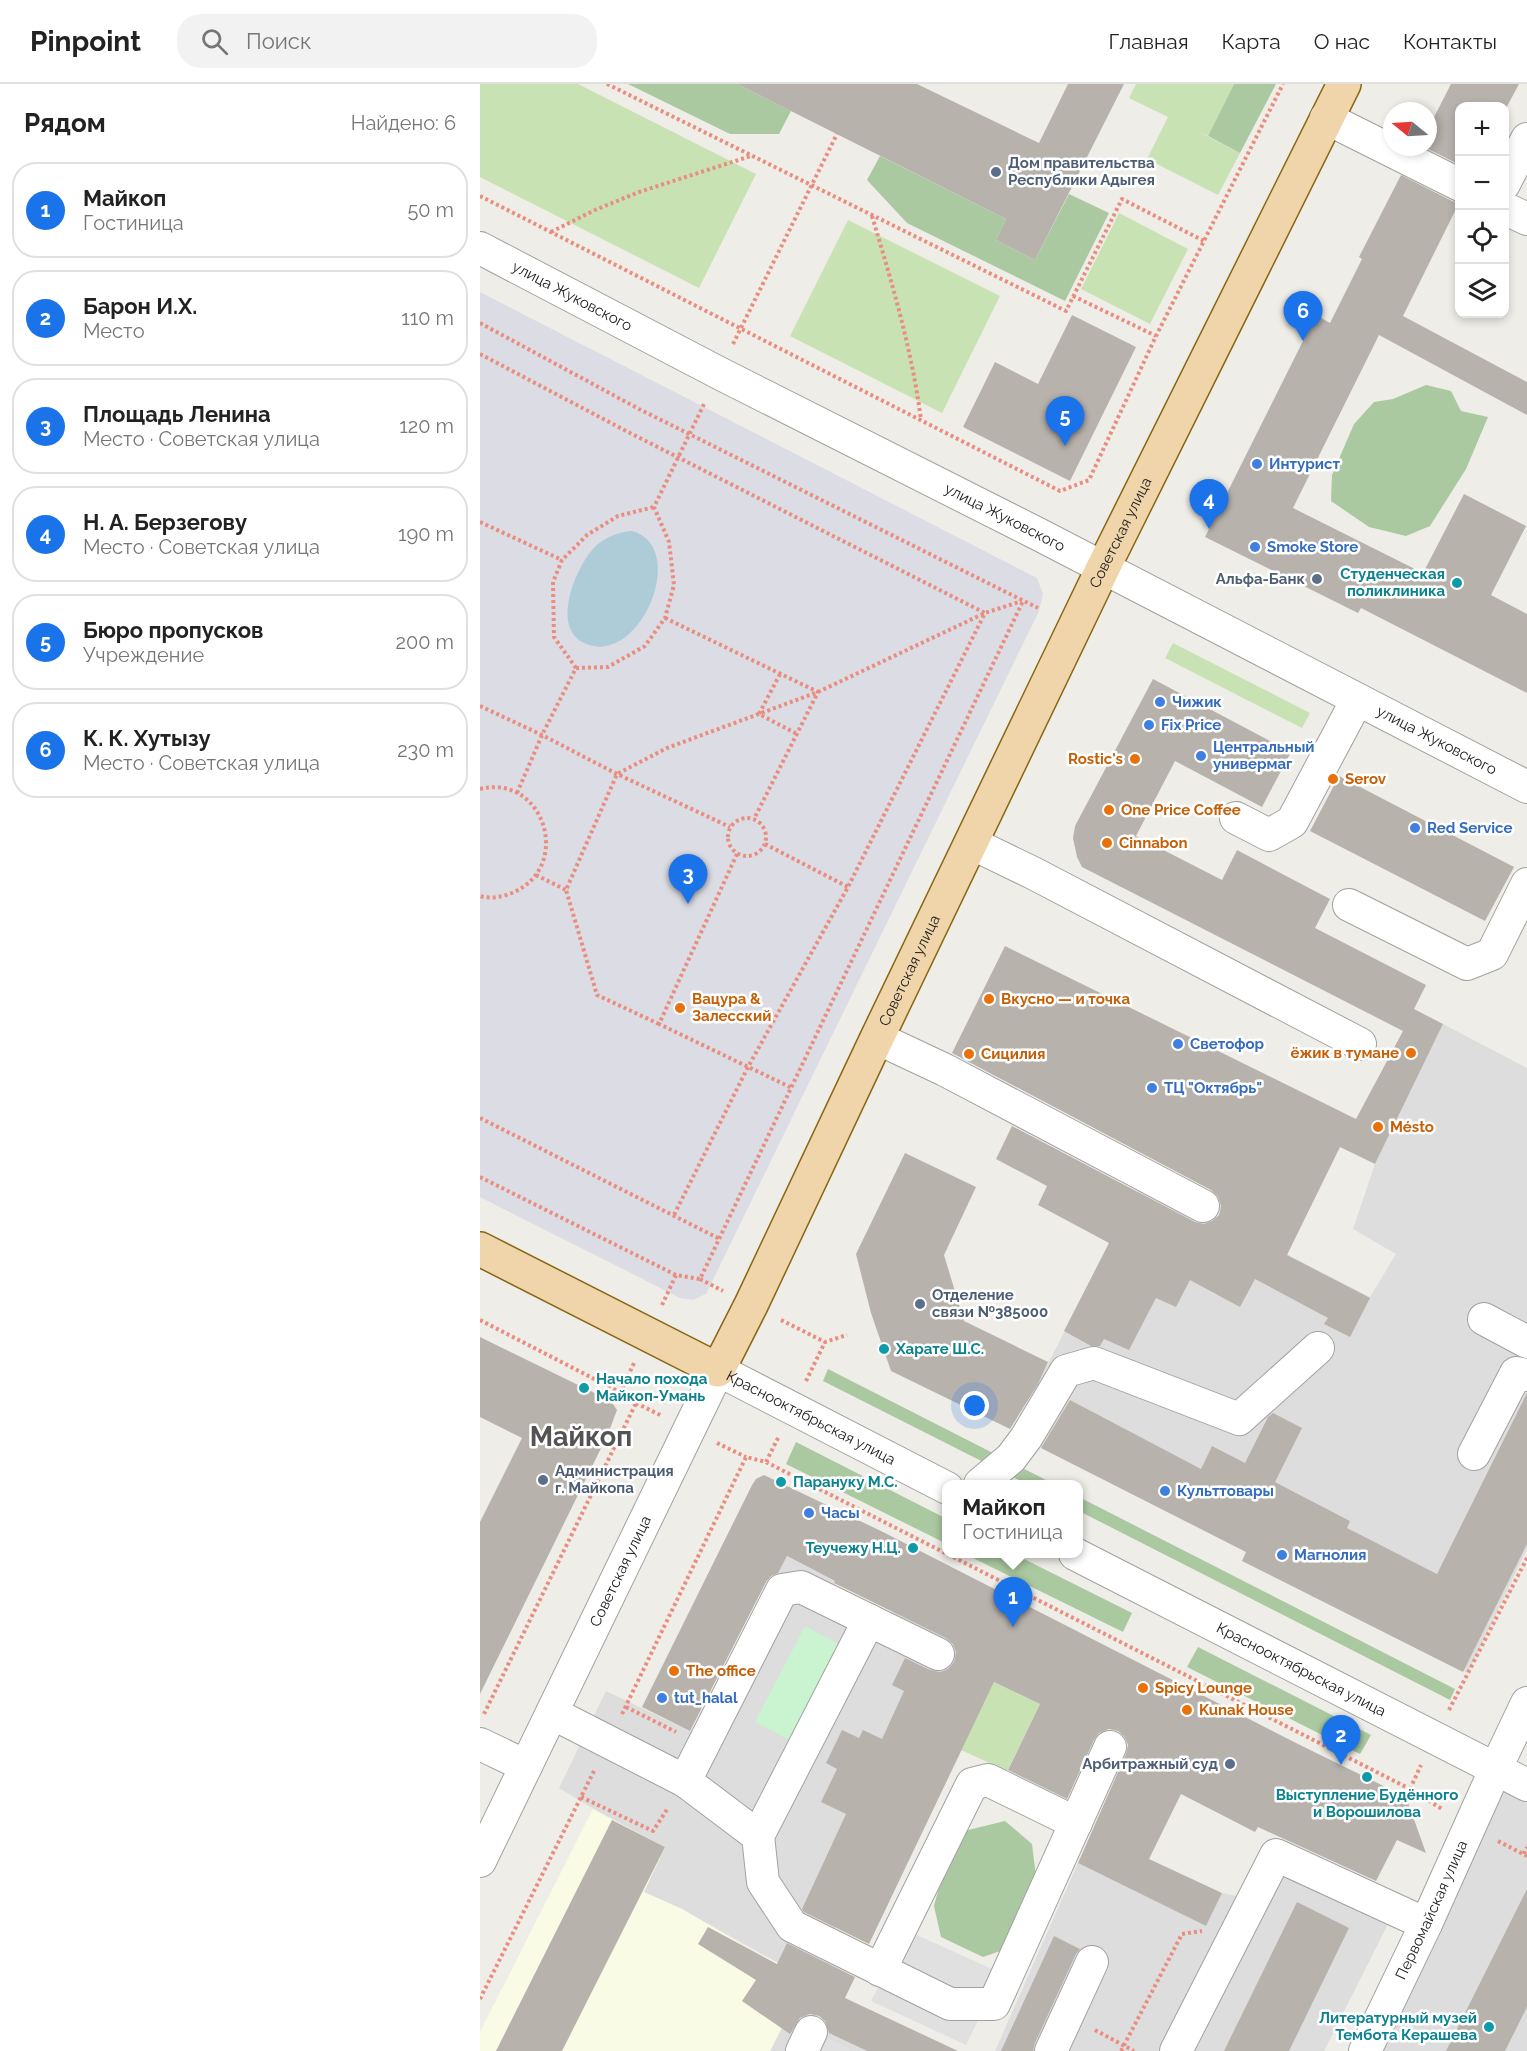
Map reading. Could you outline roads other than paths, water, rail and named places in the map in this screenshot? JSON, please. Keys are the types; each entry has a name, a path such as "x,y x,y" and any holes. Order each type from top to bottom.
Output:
{"main road":[{"name":"Советская улица","path":"718,1370 1103,568 1344,84"},
{"name":"Краснооктябрьская улица","path":"480,1249 718,1370"}],"street":[{"path":"1326,118 1455,182"},
{"path":"1509,174 1527,139"},
{"path":"1508,210 1527,219"},
{"name":"улица Жуковского","path":"480,248 1527,788"},
{"path":"1236,818 1269,835 1292,822 1357,700"},
{"path":"970,843 1033,873 1360,1044"},
{"path":"1349,905 1467,964 1492,954 1527,884"},
{"path":"877,1038 945,1070 1203,1206"},
{"path":"1484,1319 1527,1342"},
{"path":"986,1480 1011,1458 1026,1438 1066,1371 1094,1364 1239,1419 1318,1348"},
{"name":"Краснооктябрьская улица","path":"718,1370 942,1485"},
{"name":"Советская улица","path":"480,1861 718,1370"},
{"path":"1474,1454 1516,1373 1527,1375"},
{"name":"Краснооктябрьская улица","path":"1083,1558 1527,1785"},
{"path":"685,1781 782,1590 801,1587 938,1654"},
{"path":"869,1620 758,1836 764,1882 792,1926 950,2004 994,2004 1110,1747"},
{"name":"Первомайская улица","path":"1367,2050 1527,1703"},
{"path":"552,1713 685,1781 758,1836"},
{"path":"480,1744 526,1766"},
{"path":"880,1970 972,1784 988,1780 1076,1823"},
{"path":"1176,2051 1240,1925 1268,1852 1426,1924"},
{"path":"1051,2051 1092,1962"}],"water":[{"path":"632,531 649,542 657,559 657,581 650,604 638,624 622,640 603,646 582,642 573,633 568,621 570,593 576,578 590,552 598,544 614,535"}],"place":[{"name":"Дом правительства Республики Адыгея","path":"996,172"},
{"name":"К. К. Хутызу","path":"1303,341"},
{"name":"Бюро пропусков","path":"1065,446"},
{"name":"Интурист","path":"1257,464"},
{"name":"Н. А. Берзегову","path":"1209,529"},
{"name":"Smoke Store","path":"1255,547"},
{"name":"Альфа-Банк","path":"1317,579"},
{"name":"Студенческая поликлиника","path":"1457,583"},
{"name":"Чижик","path":"1160,702"},
{"name":"Fix Price","path":"1149,725"},
{"name":"Центральный универмаг","path":"1201,756"},
{"name":"Rostic's","path":"1135,759"},
{"name":"Serov","path":"1333,779"},
{"name":"One Price Coffee","path":"1109,810"},
{"name":"Red Service","path":"1415,828"},
{"name":"Cinnabon","path":"1107,843"},
{"name":"Площадь Ленина","path":"688,904"},
{"name":"Вкусно — и точка","path":"989,999"},
{"name":"Вацура & Залесский","path":"680,1008"},
{"name":"Светофор","path":"1178,1044"},
{"name":"ёжик в тумане","path":"1411,1053"},
{"name":"Сицилия","path":"969,1054"},
{"name":"ТЦ \"Октябрь\"","path":"1152,1088"},
{"name":"Mésto","path":"1378,1127"},
{"name":"Отделение связи №385000","path":"920,1304"},
{"name":"Харате Ш.С.","path":"884,1349"},
{"name":"Начало похода Майкоп-Умань","path":"584,1388"},
{"name":"Администрация г. Майкопа","path":"543,1480"},
{"name":"Парануку М.С.","path":"781,1482"},
{"name":"Культтовары","path":"1165,1491"},
{"name":"Часы","path":"809,1513"},
{"name":"Теучежу Н.Ц.","path":"913,1548"},
{"name":"Магнолия","path":"1282,1555"},
{"name":"Майкоп","path":"1013,1627"},
{"name":"The office","path":"674,1671"},
{"name":"Spicy Lounge","path":"1143,1688"},
{"name":"tut_halal","path":"662,1698"},
{"name":"Kunak House","path":"1187,1710"},
{"name":"Арбитражный суд","path":"1230,1764"},
{"name":"Барон И.Х.","path":"1341,1765"},
{"name":"Выступление Будённого и Ворошилова","path":"1367,1777"},
{"name":"Литературный музей Тембота Керашева","path":"1489,2027"}],"district":[{"name":"Майкоп","path":"581,1437"}]}
